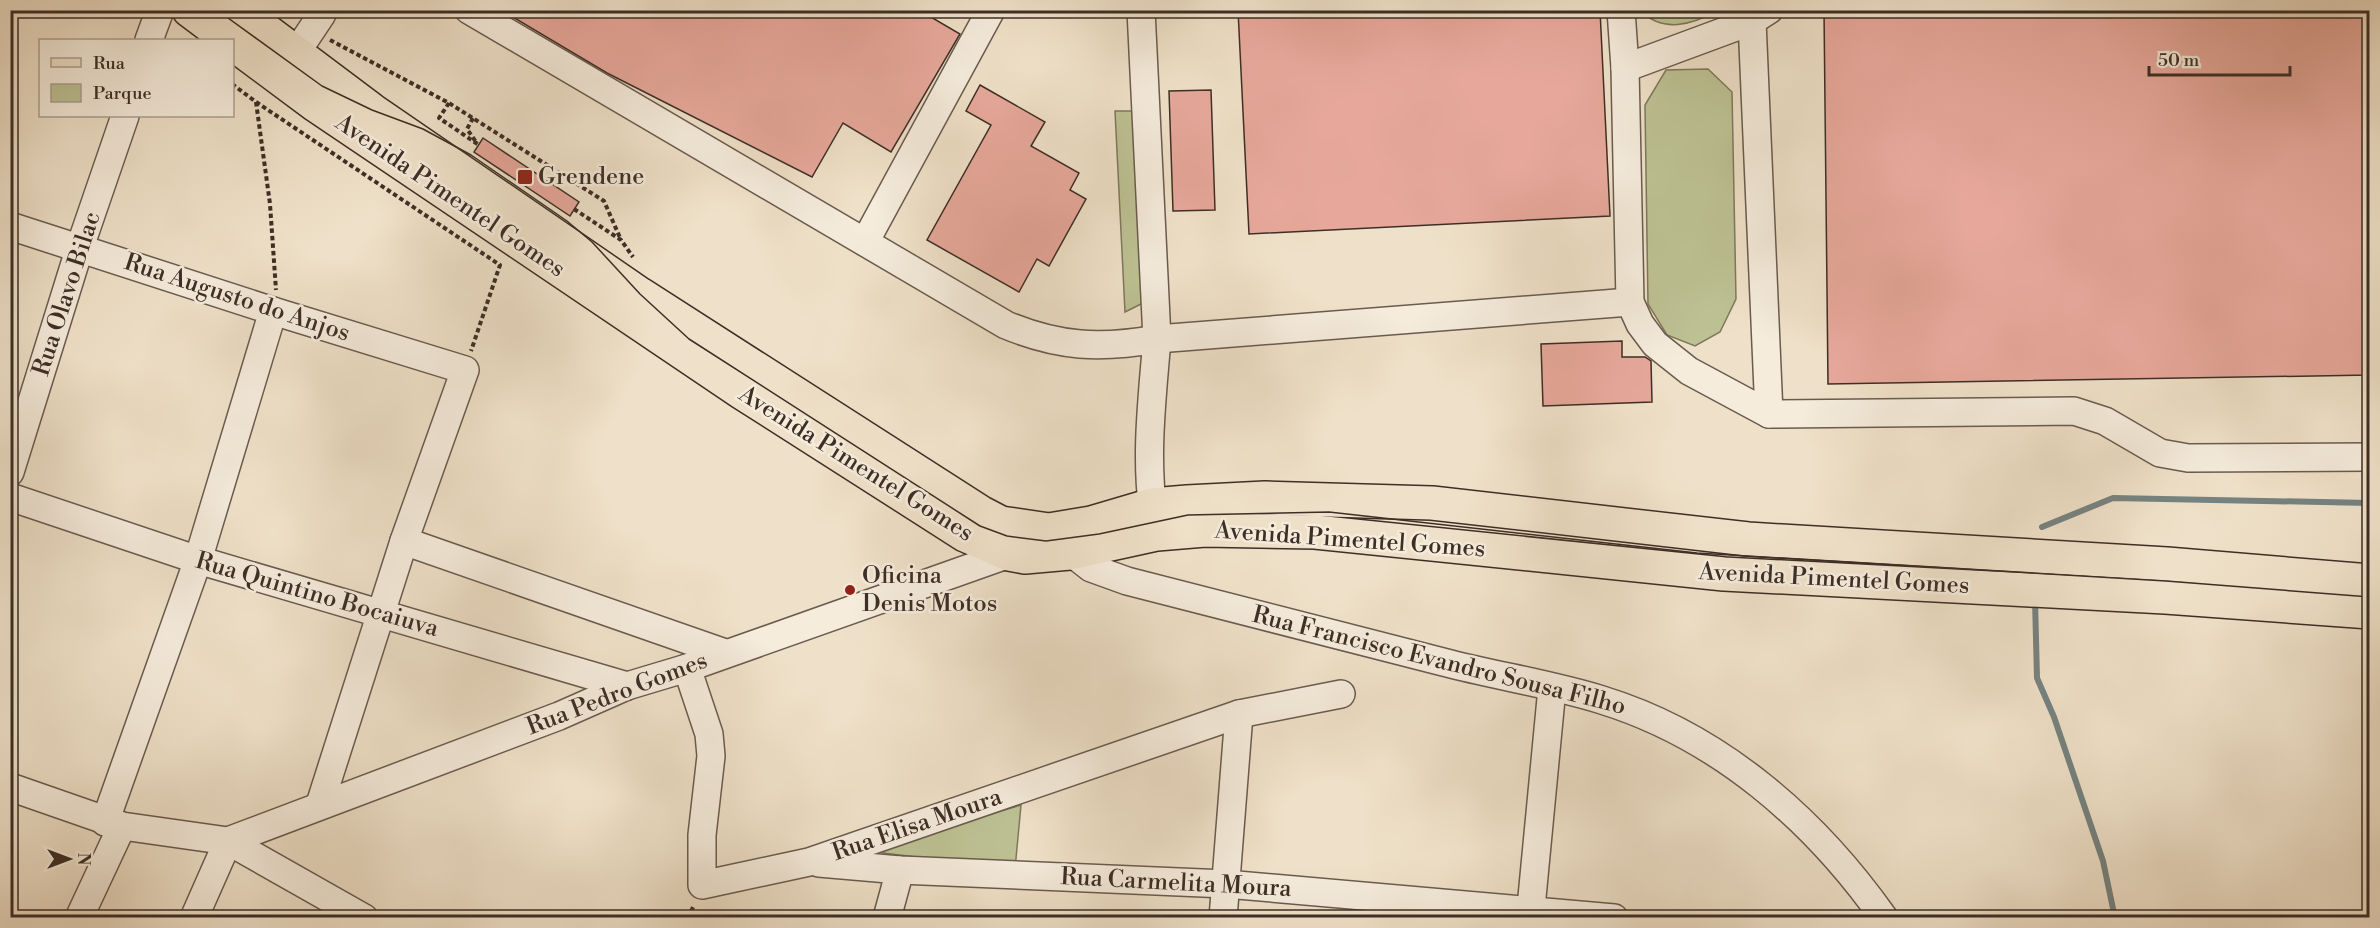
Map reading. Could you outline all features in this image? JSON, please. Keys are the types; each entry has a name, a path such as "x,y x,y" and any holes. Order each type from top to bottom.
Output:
{"main road":[{"name":"Avenida Pimentel Gomes","path":"189,10 245,26 310,33 372,110 640,294 980,512 1001,523 1051,538"},
{"name":"Avenida Pimentel Gomes","path":"245,26 314,104 741,392 965,535 1009,554 1025,556 1051,538 1265,498 1375,500 1490,509 1748,539 2180,565 2370,581"},
{"path":"1487,549 1490,509"},
{"name":"Avenida Pimentel Gomes","path":"1155,520 1205,530 1315,532 1724,574 2178,598 2370,612"}],"street":[{"path":"149,39 160,10"},
{"path":"469,10 1006,325 1029,334 1078,345 1106,346 1157,339 1630,302"},
{"path":"865,242 991,10"},
{"path":"1141,10 1157,339 1151,425 1155,520"},
{"path":"1621,10 1625,68 1630,302 1640,324 1655,344 1689,370 1769,414 2074,411 2105,421 2160,453 2188,458 2370,457"},
{"path":"1625,68 1760,16 1769,414"},
{"name":"Rua Olavo Bilac","path":"10,472 80,247 125,117"},
{"name":"Rua Augusto do Anjos","path":"10,226 465,370"},
{"path":"79,918 113,824 198,560 273,311"},
{"path":"320,804 404,541 465,370"},
{"name":"Rua Quintino Bocaiuva","path":"10,497 198,560 627,686"},
{"name":"Rua Francisco Evandro Sousa Filho","path":"1051,538 1091,568 1127,581 1601,699 1642,713 1704,745 1786,804 1826,844 1859,882 1884,918"},
{"path":"404,541 725,653"},
{"name":"Rua Pedro Gomes","path":"228,842 320,804 559,716 627,686 687,668 1009,554"},
{"name":"Rua Elisa Moura","path":"687,668 709,734 711,756 702,835 702,885 809,862 1239,714 1341,694"},
{"path":"1530,914 1552,688"},
{"path":"1223,918 1239,714"},
{"path":"10,787 113,824 228,842 332,909 364,918"},
{"path":"194,918 228,842"},
{"name":"Rua Carmelita Moura","path":"809,862 900,870 1226,884 1367,906 1614,918"},
{"path":"887,918 900,870"}],"path":[{"path":"310,33 449,103 604,201 621,240"},
{"path":"234,86 500,265 465,370"},
{"path":"256,102 270,204 276,294 273,311"},
{"path":"449,103 440,118 479,145 466,129 473,118"},
{"path":"574,209 595,223"}],"green space":[{"path":"1640,11 1717,11 1678,25 1658,22"},
{"path":"1708,69 1732,92 1736,299 1720,332 1695,346 1667,335 1648,304 1645,105 1666,70"},
{"path":"1115,111 1134,111 1145,302 1125,312"},
{"path":"1021,805 1015,869 883,853 889,843"}],"building":[{"name":"Grendene","path":"501,10 919,10 960,34 891,152 843,123 812,177 607,73"},
{"path":"1238,10 1600,10 1610,216 1249,234"},
{"path":"2370,10 2370,375 1828,384 1824,11"},
{"path":"980,85 1045,122 1031,146 1079,173 1070,190 1086,199 1049,266 1037,259 1019,292 927,240 991,125 966,111"},
{"path":"1211,90 1215,210 1173,211 1169,91"},
{"name":"Grendene","path":"483,138 579,202 570,216 474,152"},
{"path":"1622,341 1622,357 1645,357 1651,361 1652,402 1543,406 1541,344"}],"waterway":[{"path":"2042,527 2113,498 2370,503"},
{"path":"2035,600 2037,678 2054,717 2103,861 2115,918"}],"tram line":[{"path":"217,10 322,86 372,110 423,129 471,155 567,221 592,242 640,294 689,339 980,526 1007,536 1046,541 1099,534 1188,515 1329,512 1697,553 2166,581 2370,597"}],"place":[{"name":"Grendene","path":"525,177"},
{"name":"Oficina Denis Motos","path":"850,590"}]}
